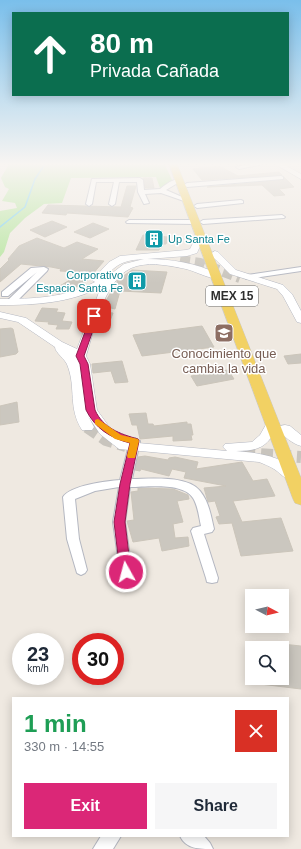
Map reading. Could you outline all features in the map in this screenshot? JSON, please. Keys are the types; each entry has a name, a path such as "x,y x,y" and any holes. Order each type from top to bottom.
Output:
{"main road":[{"name":"MEX 15","path":"188,204 215,254 297,473 301,499"},
{"name":"MEX 15","path":"197,206 200,237 215,276 279,426"}],"street":[{"path":"197,206 223,204"},
{"path":"129,222 198,222 282,217"},
{"path":"85,290 115,261 133,256 187,253 194,251 200,237"},
{"path":"215,254 233,272 278,292 293,308 301,320"},
{"path":"80,356 104,290 122,269 137,262 158,261 183,263 194,261 192,258 149,255"},
{"path":"6,299 31,301 52,300 96,286 122,263 132,259 147,257 183,263 206,271 215,276"},
{"path":"244,278 301,269"},
{"path":"34,270 44,270 6,299 34,270"},
{"path":"31,301 16,310 16,315 58,344 69,348 80,356 84,364 91,410 94,416 115,441 124,446 134,445 250,452 297,473"},
{"path":"0,315 22,320"},
{"path":"58,344 71,360 75,371 79,410 82,421 87,427"},
{"path":"250,452 263,442 279,426 301,442"},
{"path":"126,572 120,522 125,484 134,445"},
{"path":"81,570 73,539 68,497 85,489 125,484 179,484 188,485 195,491 199,498 208,529 198,531 212,578"},
{"path":"102,849 111,837"},
{"path":"191,837 197,841 204,849"}],"green space":[{"path":"15,204 51,204 44,204 25,218 10,233 4,252 0,257 0,211 17,208"}],"building":[{"path":"122,204 131,204 130,207 133,208 128,217 42,213 48,205 121,207"},
{"path":"52,221 67,227 45,237 30,230"},
{"path":"93,223 109,229 90,238 74,232"},
{"path":"143,235 168,237 166,244 162,244 159,250 136,250"},
{"path":"37,238 64,248 77,242 98,249 82,259 104,261 84,284 60,293 50,292 83,272 60,271 61,269 51,267 21,264 0,282 0,269 9,260 8,259 19,246"},
{"name":"Corporativo Espacio Santa Fe","path":"132,270 167,272 161,293 120,291 115,309 103,306 118,280"},
{"path":"42,308 58,309 56,312 65,313 62,321 72,322 69,329 56,329 58,325 48,324 49,322 35,321"},
{"path":"101,312 113,313 110,321 107,321 106,323 97,323"},
{"path":"202,326 214,347 142,356 133,335"},
{"path":"0,329 13,329 18,352 16,354 0,357"},
{"path":"301,354 301,363 288,364 284,356"},
{"path":"122,361 128,382 115,383 111,371 93,373 92,364"},
{"path":"228,370 234,379 197,386 191,376"},
{"path":"17,402 19,422 0,425 0,406"},
{"path":"146,413 148,424 153,424 154,426 187,422 187,424 191,424 193,435 191,435 192,440 173,441 173,436 140,439 137,425 132,425 129,414"},
{"path":"145,456 168,460 169,458 175,457 198,462 196,469 242,462 253,481 267,479 275,496 233,501 242,522 281,518 293,551 241,556 232,523 219,524 216,517 220,516 215,501 208,502 204,488 226,486 184,478 186,472 172,469 169,476 141,469 140,471 135,470 138,457"},
{"path":"138,488 173,489 188,495 189,499 177,501 183,522 173,524 175,538 188,537 189,546 162,551 159,538 133,542 127,521 134,520 131,492 138,491"},
{"path":"289,645 301,646 301,689 268,685 289,685"}],"waterway":[{"path":"0,227 25,207 26,204"}],"tunnel":[{"path":"180,260 200,263 240,278"},
{"path":"87,427 106,440 126,446"},
{"path":"243,453 301,457"}],"slow traffic":[{"path":"98,422 118,437 135,441 132,456"}],"place":[{"name":"Up Santa Fe","path":"154,239"},
{"name":"Corporativo Espacio Santa Fe","path":"137,281"},
{"name":"Conocimiento que cambia la vida","path":"224,333"}],"route":[{"path":"94,316 80,356 84,364 86,387 91,410 98,422 107,430 118,437 135,441 125,484 120,522 126,572"}]}
